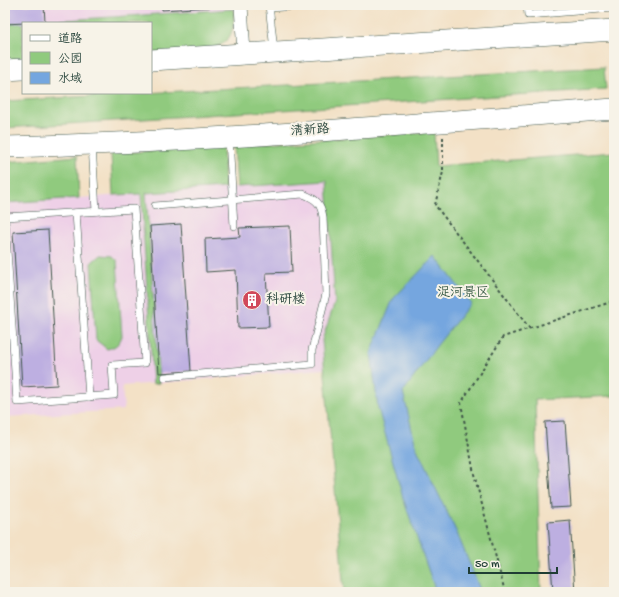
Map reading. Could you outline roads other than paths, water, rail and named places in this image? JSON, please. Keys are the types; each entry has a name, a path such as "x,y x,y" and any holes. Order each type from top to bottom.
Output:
{"main road":[{"path":"152,60 614,30"},
{"path":"5,70 22,69"},
{"name":"清新路","path":"5,147 92,145 229,137 614,109"}],"street":[{"path":"241,5 244,54"}],"lane":[{"path":"274,52 270,6 308,5"},
{"path":"527,5 528,15 614,8"},
{"path":"229,137 234,226"},
{"path":"92,145 96,211"},
{"path":"155,206 303,194 313,198 321,206 326,294 312,350 312,364 164,377"},
{"path":"134,209 145,363 112,365 114,395 18,402 5,219 96,211 134,209"},
{"path":"76,213 89,397"}],"water":[{"path":"435,256 471,303 438,344 403,392 416,447 457,533 481,592 436,592 403,498 378,408 371,353 393,299"}],"place":[{"name":"科研楼","path":"252,300"}],"park label":[{"name":"浞河景区","path":"463,293"}]}
